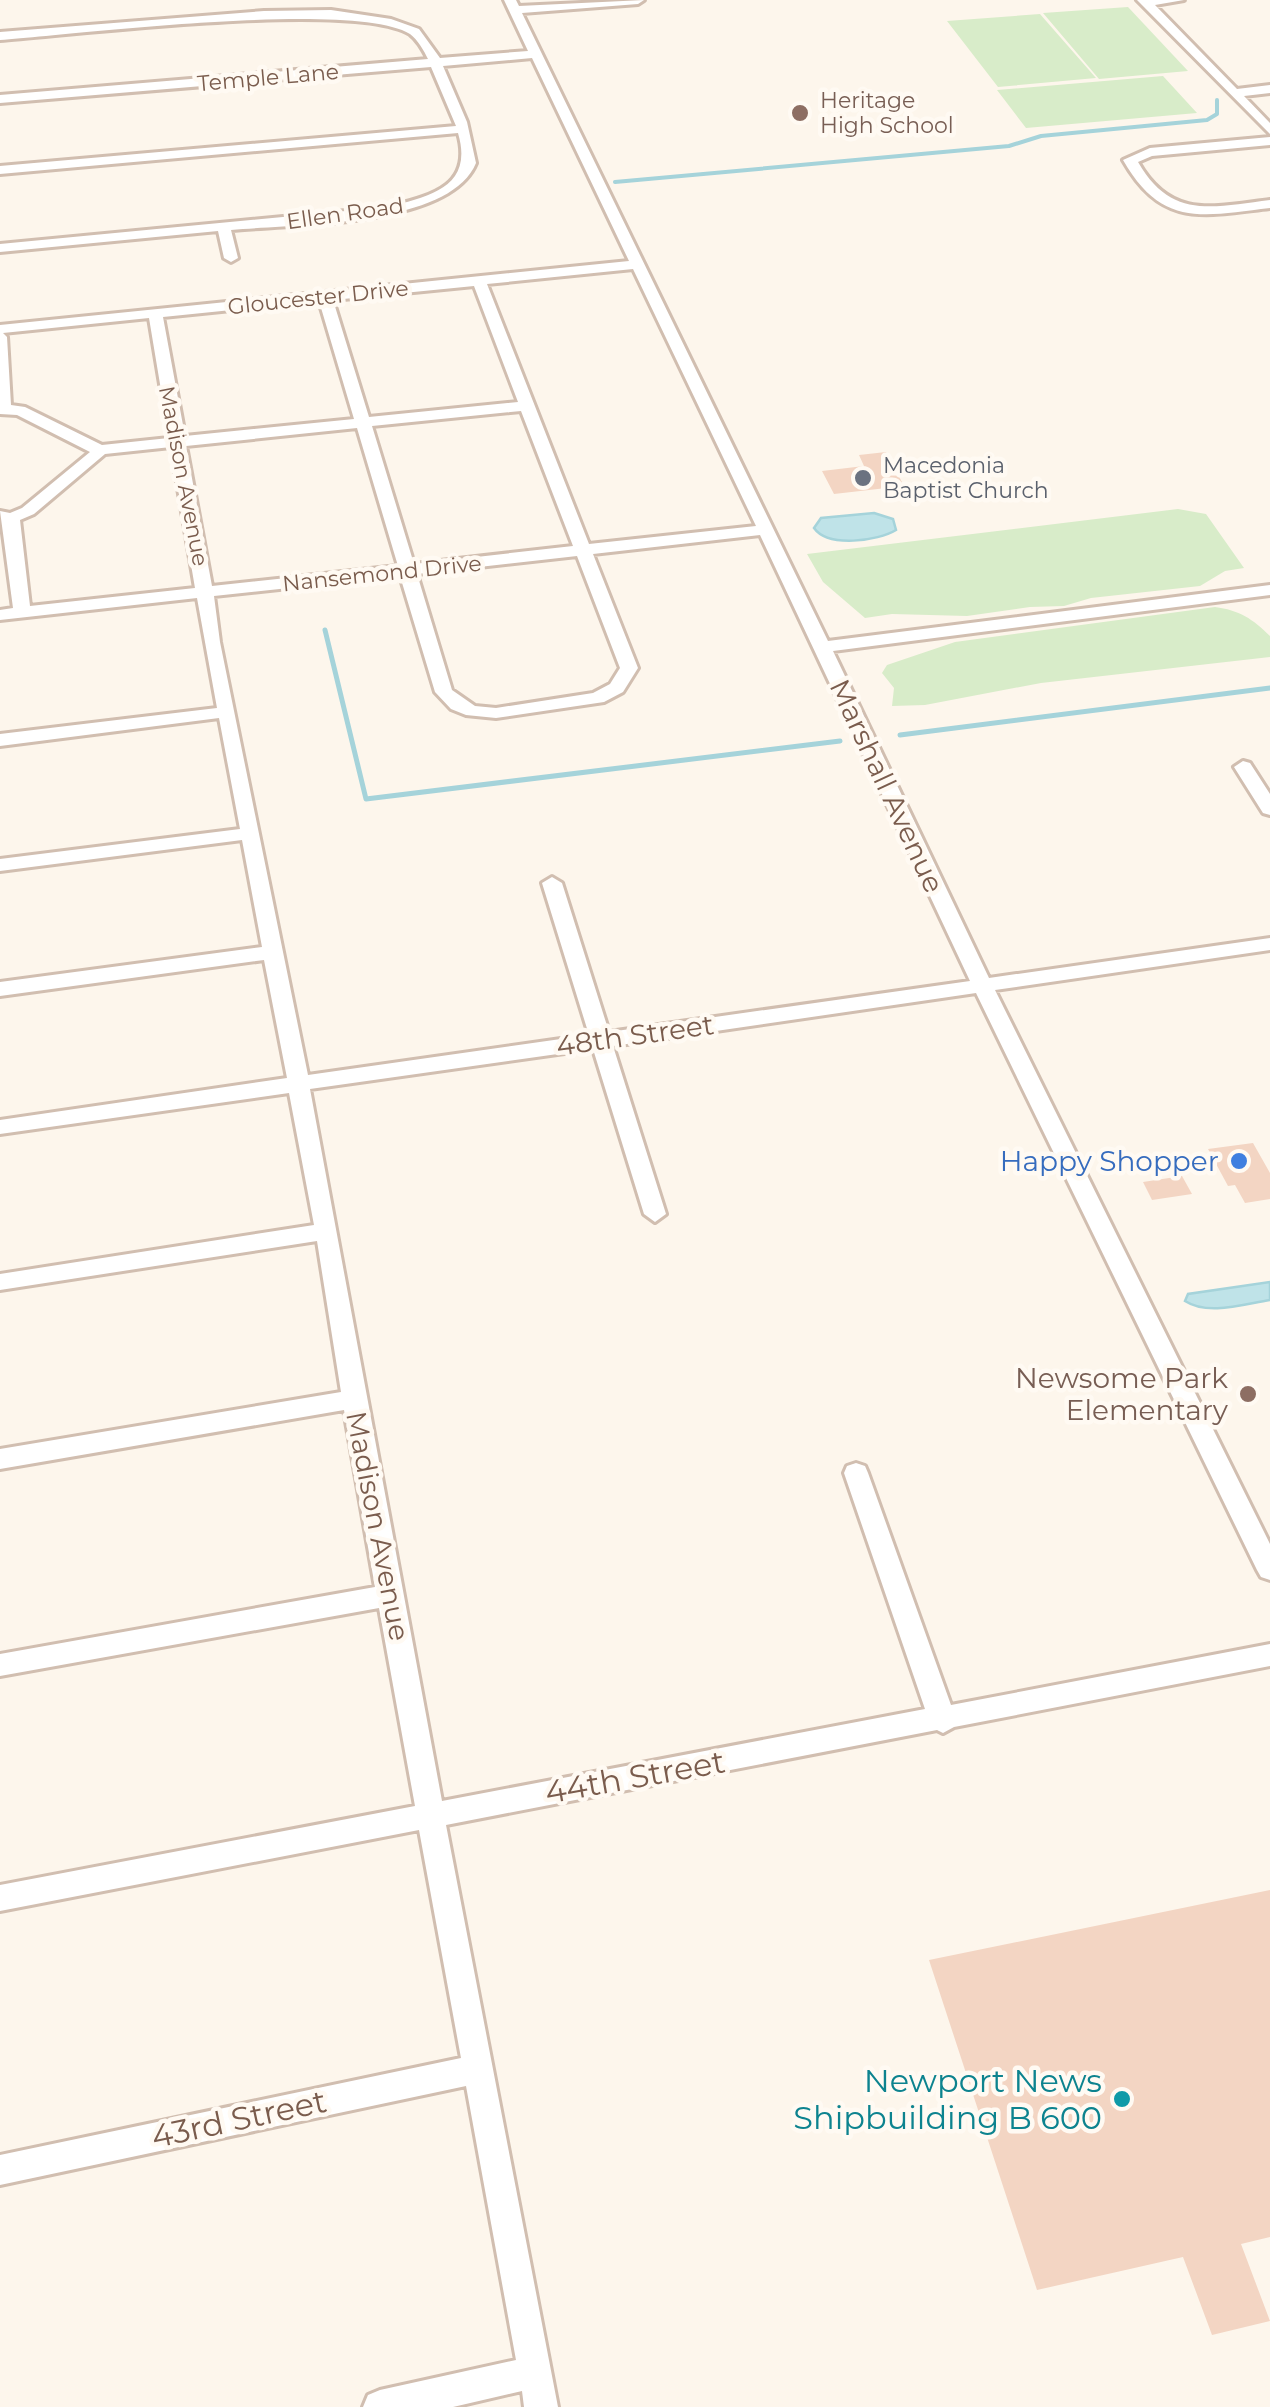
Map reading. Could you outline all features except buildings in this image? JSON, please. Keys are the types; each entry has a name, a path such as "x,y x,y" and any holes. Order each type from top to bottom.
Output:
{"street":[{"path":"156,0 160,24"},
{"path":"512,5 638,0"},
{"path":"1144,1 1178,0"},
{"path":"1144,1 1270,130"},
{"name":"Marshall Avenue","path":"512,5 1270,1570"},
{"name":"Ellen Road","path":"0,36 308,12 364,15 411,30 424,42 463,129 470,166 460,180 433,197 371,214 0,248"},
{"name":"Temple Lane","path":"0,100 536,54"},
{"path":"1234,93 1270,90"},
{"path":"0,170 463,129"},
{"path":"1270,141 1150,152 1130,160 1157,197 1176,209 1270,204"},
{"path":"224,228 231,258"},
{"name":"Gloucester Drive","path":"0,328 635,265"},
{"path":"325,296 444,692 472,711 496,713 593,699 618,688 629,668 479,281"},
{"name":"Madison Avenue","path":"154,313 542,2407"},
{"path":"0,336 1,408 20,410 98,450 530,405"},
{"path":"22,612 6,517 28,512 96,457 98,450"},
{"name":"Nansemond Drive","path":"0,615 765,530"},
{"path":"1246,591 1270,582"},
{"path":"822,647 847,650 1270,590"},
{"path":"0,740 227,712"},
{"path":"1242,767 1270,810"},
{"path":"0,864 250,833"},
{"path":"552,883 655,1214"},
{"name":"48th Street","path":"0,1128 1270,944"},
{"path":"0,989 272,952"},
{"path":"0,1282 326,1231"},
{"path":"0,1459 354,1400"},
{"path":"856,1473 942,1721"},
{"path":"0,1665 390,1595"},
{"name":"44th Street","path":"0,1898 1270,1656"},
{"name":"43rd Street","path":"0,2170 478,2068"},
{"path":"380,2407 535,2372"}],"green space":[{"path":"1128,7 1188,71 1099,79 1043,13"},
{"path":"1040,14 1096,78 998,87 947,21"},
{"path":"1163,76 1197,113 1026,128 997,90"},
{"path":"1178,509 1206,514 1244,568 1225,571 1200,586 1091,598 1064,606 967,616 892,614 865,618 823,582 807,554"},
{"path":"1215,607 1238,613 1264,630 1270,636 1270,657 1041,683 925,705 892,706 894,688 882,673 887,665 955,642"}],"water":[{"path":"874,513 893,519 896,530 854,541 830,538 814,528 821,518"},
{"path":"1270,1282 1270,1300 1215,1308 1185,1301 1188,1294"}],"waterway":[{"path":"615,182 1009,146 1041,136 1207,120 1217,114 1217,100"},
{"path":"325,630 366,799 840,741"},
{"path":"900,735 1270,688"}],"place":[{"name":"Heritage High School","path":"800,113"},
{"name":"Macedonia Baptist Church","path":"863,478"},
{"name":"Happy Shopper","path":"1239,1161"},
{"name":"Newsome Park Elementary","path":"1248,1394"},
{"name":"Newport News Shipbuilding B 600","path":"1122,2099"}]}
